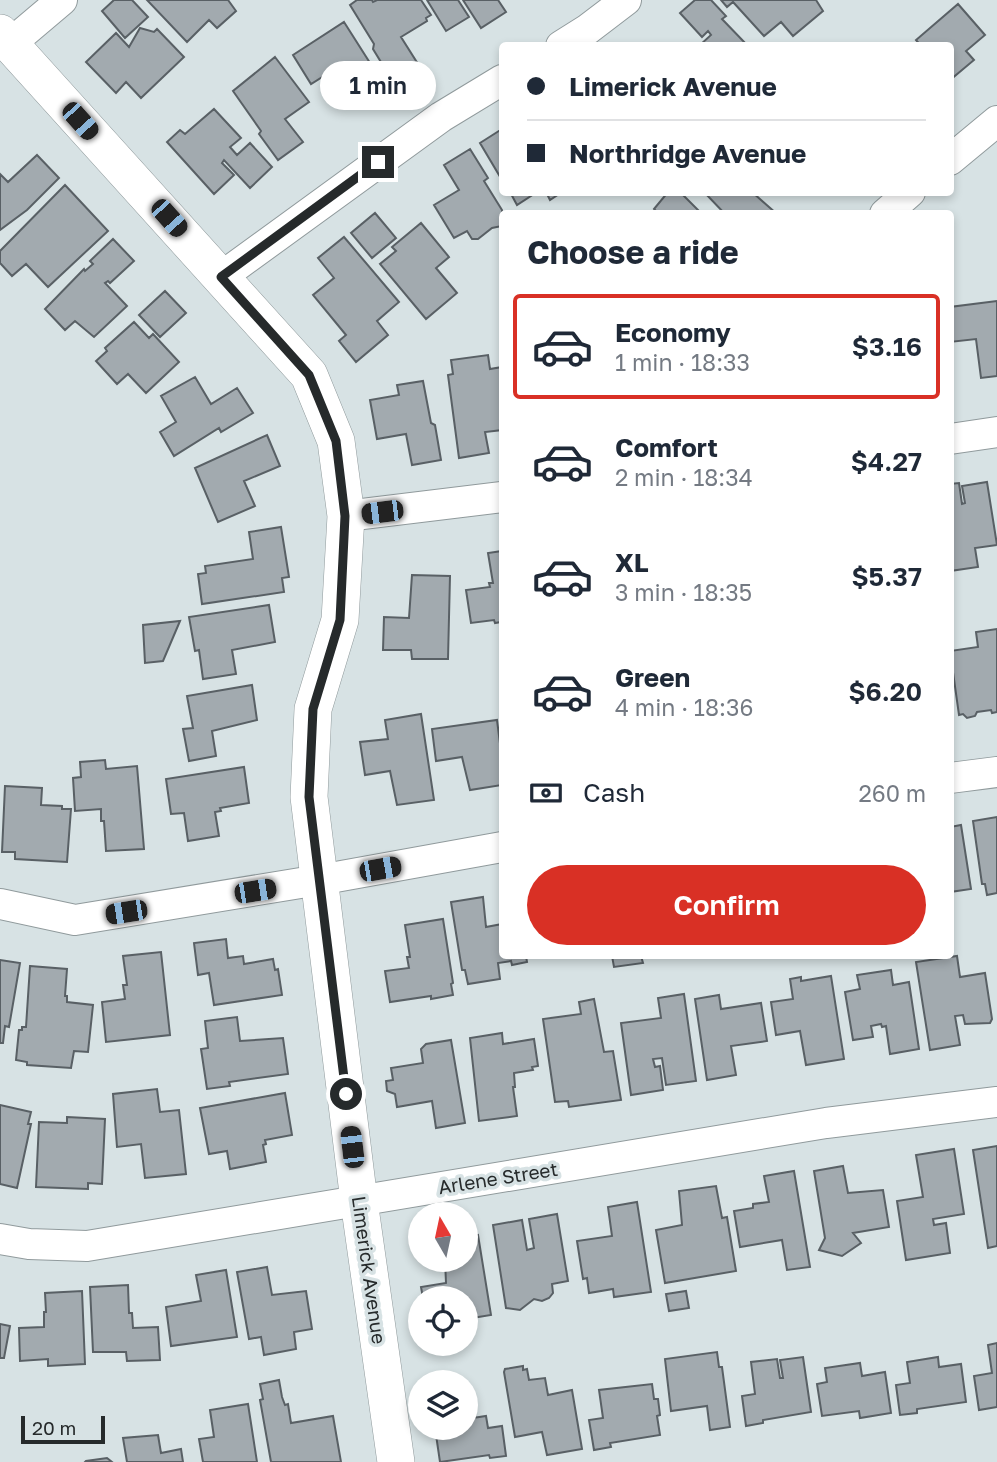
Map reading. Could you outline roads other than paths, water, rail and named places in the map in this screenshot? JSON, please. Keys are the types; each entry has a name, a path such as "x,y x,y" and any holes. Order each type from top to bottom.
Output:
{"street":[{"path":"5,38 62,0"},
{"path":"567,42 626,0"},
{"name":"Limerick Avenue","path":"5,38 309,375 336,441 345,516 340,620 313,709 309,797 359,1200 396,1462"},
{"path":"221,277 441,117 499,82"},
{"path":"954,157 997,121"},
{"path":"890,210 905,196"},
{"path":"954,438 997,432"},
{"path":"345,516 499,497"},
{"path":"954,777 997,772"},
{"path":"0,904 75,920 319,880 499,847"},
{"name":"Arlene Street","path":"0,1240 87,1246 825,1123 997,1102"}]}
